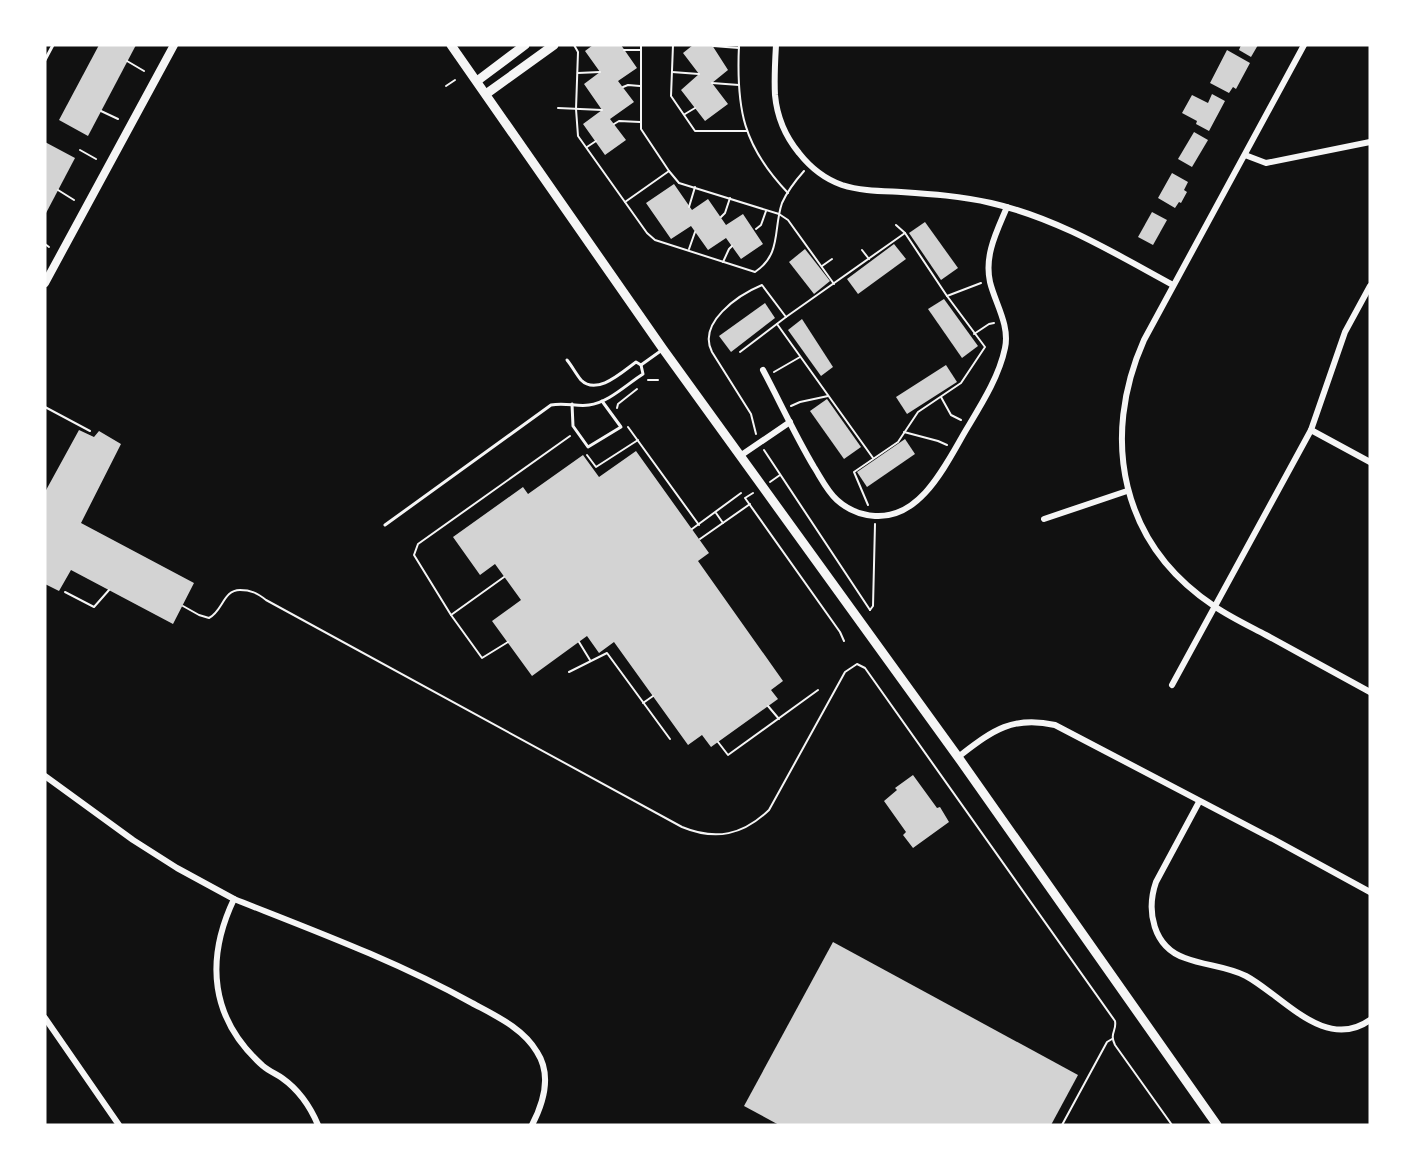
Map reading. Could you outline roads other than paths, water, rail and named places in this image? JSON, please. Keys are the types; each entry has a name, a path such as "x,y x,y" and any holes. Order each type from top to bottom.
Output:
{"main road":[{"path":"451,45 663,349 958,757 1217,1125"},
{"path":"477,81 525,45"},
{"path":"486,94 555,45"}],"street":[{"path":"45,284 174,45"},
{"path":"776,45 775,96 780,121 793,147 831,180 855,188 943,195 1007,207 1061,226 1173,285"},
{"path":"1304,45 1144,340 1128,383 1121,426 1121,454 1127,491 1149,537 1165,562 1187,585 1214,607 1370,692"},
{"path":"1245,155 1266,163 1370,142"},
{"path":"763,370 804,451 831,494 853,510 873,516 893,514 908,507 927,490 954,450 985,396 1005,350 1003,321 990,280 991,247 1007,207"},
{"path":"1172,685 1311,430 1346,332 1370,286"},
{"path":"740,456 790,422"},
{"path":"1311,430 1370,462"},
{"path":"1044,519 1127,491"},
{"path":"958,757 993,731 1022,721 1038,721 1055,725 1370,892"},
{"path":"45,776 133,840 234,899 355,946 440,985 514,1027 538,1052 544,1066 546,1086 532,1125"},
{"path":"1199,802 1156,882 1152,894 1152,922 1160,938 1173,952 1182,957 1199,963 1223,966 1258,982 1287,1006 1328,1028 1342,1030 1358,1027 1370,1020"},
{"path":"234,899 222,926 216,953 217,982 224,1011 231,1027 250,1053 265,1068 296,1090 318,1125"},
{"path":"45,1018 119,1125"}],"lane":[{"path":"45,60 53,45"},
{"path":"641,365 663,349"},
{"path":"567,360 583,381 592,386 601,385 636,362 641,365"},
{"path":"385,525 551,405 561,403 589,405 603,401 642,374 641,365"},
{"path":"572,404 573,426 588,447 621,427 603,401"}]}
